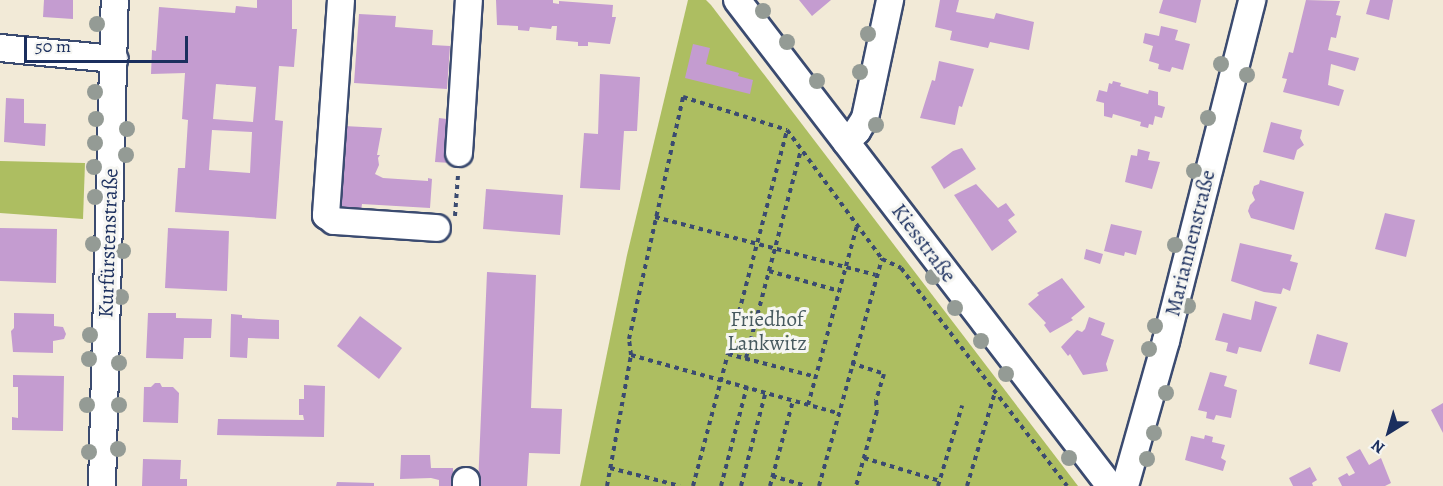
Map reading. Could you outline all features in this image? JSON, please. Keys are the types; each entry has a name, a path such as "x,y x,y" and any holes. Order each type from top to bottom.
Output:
{"street":[{"name":"Kurfürstenstraße","path":"102,486 115,0"},
{"path":"341,0 326,215 334,221 437,228"},
{"path":"459,153 468,0"},
{"name":"Kiesstraße","path":"737,0 1110,486"},
{"path":"846,142 857,131 864,118 890,0"},
{"name":"Mariannenstraße","path":"1125,486 1166,341 1252,0"},
{"path":"0,48 114,58"}],"path":[{"path":"607,486 631,355 629,339 683,97 788,130 882,259 901,268 1067,486"},
{"path":"693,486 788,130"},
{"path":"746,358 801,149"},
{"path":"437,228 455,225 459,153"},
{"path":"655,217 876,275"},
{"path":"808,405 857,225"},
{"path":"819,486 837,413 882,259"},
{"path":"769,271 839,291"},
{"path":"729,354 816,377"},
{"path":"631,355 837,413"},
{"path":"851,363 884,374 856,486"},
{"path":"721,486 747,386"},
{"path":"741,486 766,392"},
{"path":"967,486 995,392"},
{"path":"770,486 793,401"},
{"path":"864,458 939,483 962,406"},
{"path":"610,468 680,486"},
{"path":"772,476 806,486"}],"green space":[{"name":"Friedhof Lankwitz","path":"688,0 706,0 711,5 1078,486 580,486 627,255"},
{"path":"0,161 85,163 83,219 0,213"}],"building":[{"path":"44,0 73,0 73,19 43,17"},
{"path":"257,0 292,0 292,29 297,29 294,67 279,66 275,120 283,121 276,219 175,212 178,168 185,168 188,120 182,119 185,73 151,74 152,50 156,51 159,7 235,13 236,6 257,8","holes":["216,84 256,87 253,122 213,119","212,130 252,132 250,173 209,170"]},
{"path":"496,0 553,0 553,3 559,4 559,1 613,5 612,17 616,17 610,44 588,42 588,46 578,46 578,42 556,40 557,26 552,26 551,29 530,27 529,31 518,30 518,26 497,25"},
{"path":"799,0 831,0 812,16"},
{"path":"940,0 959,0 956,12 994,19 996,13 1034,22 1029,50 990,42 988,48 950,40 952,31 935,27"},
{"path":"1163,0 1201,0 1196,23 1159,13"},
{"path":"1306,0 1340,1 1336,15 1341,16 1336,38 1331,37 1328,50 1359,58 1355,71 1331,64 1328,85 1344,90 1339,106 1283,92 1287,79 1282,78 1289,52 1293,53"},
{"path":"1370,0 1393,0 1389,20 1366,14"},
{"path":"359,14 396,16 395,27 433,30 432,45 450,46 447,89 354,83"},
{"path":"1161,26 1178,30 1175,40 1190,44 1183,70 1172,67 1170,72 1158,69 1159,64 1149,61 1153,46 1143,43 1145,33 1159,36"},
{"path":"693,44 710,48 706,64 739,73 738,76 753,80 750,94 685,78"},
{"path":"939,61 974,69 962,107 959,106 955,125 920,118 932,80 935,81"},
{"path":"600,74 640,77 637,131 624,131 620,190 580,188 584,133 598,134"},
{"path":"1113,81 1121,83 1120,86 1148,94 1149,90 1158,92 1158,105 1165,107 1162,118 1155,116 1153,125 1149,124 1148,128 1140,126 1141,122 1113,114 1112,118 1104,116 1104,103 1096,101 1099,90 1107,92 1109,83 1112,84"},
{"path":"6,98 24,99 24,123 46,124 45,146 4,142"},
{"path":"439,118 455,120 451,163 435,162"},
{"path":"1271,122 1302,130 1300,138 1304,145 1297,150 1294,160 1263,152"},
{"path":"344,126 382,128 377,155 380,155 379,165 375,174 383,178 428,181 428,178 432,179 430,208 362,204 361,211 340,208"},
{"path":"962,148 976,169 944,189 931,167 953,151"},
{"path":"1138,149 1150,152 1148,160 1160,162 1152,189 1125,182 1131,155 1137,156"},
{"path":"1260,180 1304,192 1294,230 1251,218 1248,211 1255,200 1252,193 1254,186 1259,184"},
{"path":"976,184 998,208 1006,203 1015,215 1008,220 1017,232 992,251 954,195"},
{"path":"486,189 563,195 560,235 483,229"},
{"path":"1385,213 1415,220 1406,257 1375,249"},
{"path":"1111,224 1142,231 1136,255 1125,252 1124,256 1104,251"},
{"path":"0,228 57,229 56,283 0,281"},
{"path":"168,228 229,231 227,291 165,288"},
{"path":"1240,243 1292,255 1290,261 1298,263 1290,291 1283,288 1281,294 1264,292 1231,281"},
{"path":"1086,249 1103,254 1100,264 1084,259"},
{"path":"487,272 536,275 531,408 562,409 560,454 529,453 527,486 478,486"},
{"path":"1062,278 1085,307 1071,318 1073,320 1050,333 1044,325 1046,323 1028,304 1039,295 1037,293"},
{"path":"1255,301 1277,307 1261,352 1239,347 1237,354 1226,351 1228,343 1215,340 1223,313 1251,320"},
{"path":"14,313 54,314 54,326 63,327 66,334 64,339 53,341 53,353 13,352 11,331 14,328"},
{"path":"148,313 176,313 176,318 212,319 211,338 184,338 183,359 146,358"},
{"path":"231,314 242,315 242,318 279,320 279,339 248,338 247,358 230,357"},
{"path":"360,316 402,348 379,379 337,346"},
{"path":"1089,317 1105,323 1101,335 1114,340 1106,364 1108,371 1083,375 1070,354 1068,356 1061,347 1077,330 1082,332 1085,329"},
{"path":"1317,334 1348,343 1340,372 1309,364"},
{"path":"1210,372 1227,376 1224,386 1237,390 1231,418 1216,415 1214,420 1206,418 1207,412 1198,410"},
{"path":"13,375 64,376 63,431 12,430 12,417 18,418 18,387 13,387"},
{"path":"155,383 160,383 162,387 173,387 179,393 178,423 143,422 144,387 151,387"},
{"path":"304,385 325,386 324,437 217,435 218,419 304,420 303,415 299,415 299,399 304,399"},
{"path":"1443,403 1443,433 1431,410"},
{"path":"1205,435 1213,437 1212,442 1225,445 1221,458 1226,461 1223,471 1185,460 1191,436 1204,439"},
{"path":"1360,449 1369,465 1381,458 1391,483 1385,486 1342,486 1338,478 1347,473 1349,476 1355,473 1346,457"},
{"path":"401,455 430,455 431,468 453,468 453,486 439,486 439,480 431,478 400,479"},
{"path":"143,459 181,460 180,479 187,479 187,486 142,486"},
{"path":"1310,467 1317,480 1312,483 1313,486 1293,486 1289,478"},
{"path":"337,482 374,483 374,486 336,486"}]}
